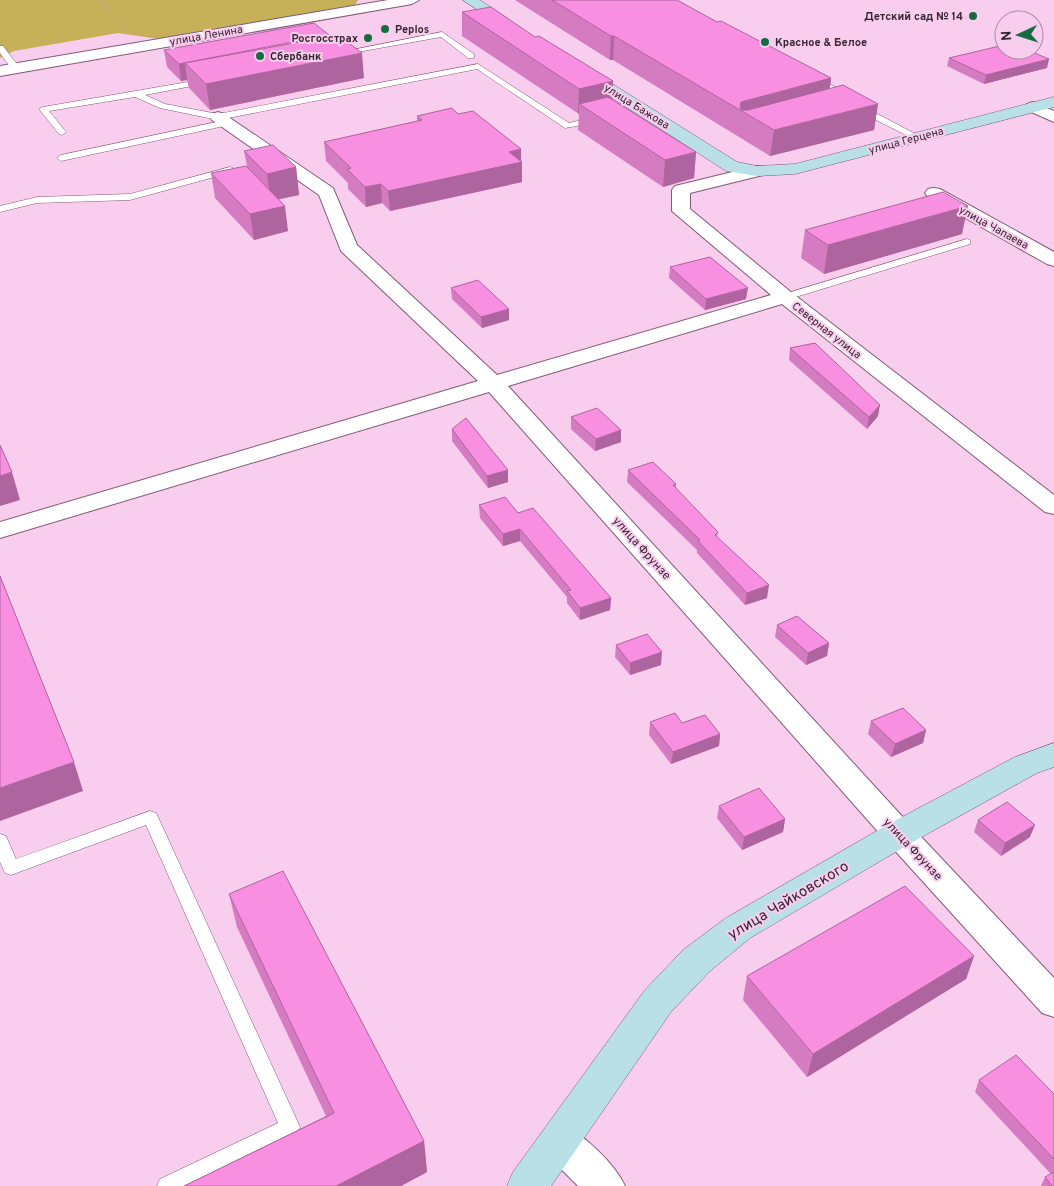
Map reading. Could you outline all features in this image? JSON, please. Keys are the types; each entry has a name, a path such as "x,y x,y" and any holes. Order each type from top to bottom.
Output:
{"street":[{"name":"улица Ленина","path":"0,72 412,0"},
{"path":"470,0 528,37"},
{"name":"улица Бажова","path":"569,63 638,111 732,166 757,172"},
{"name":"улица Герцена","path":"757,172 795,169 1054,102"},
{"path":"1033,107 1054,117"},
{"name":"улица Фрунзе","path":"222,120 274,159 326,192 348,247 494,383 899,834 1054,1002"},
{"name":"Северная улица","path":"757,172 681,190 681,211 784,297 1054,507"},
{"name":"улица Чапаева","path":"934,193 1054,260"},
{"path":"0,530 784,297"},
{"name":"улица Чайковского","path":"527,1186 560,1142 658,1001 696,961 738,928 899,834 1026,765 1054,755"},
{"path":"560,1142 605,1186"}],"lane":[{"path":"329,56 442,34 471,56"},
{"path":"0,48 16,69"},
{"path":"61,158 222,120 478,66 568,126 605,118"},
{"path":"805,74 855,101 868,113 917,137"},
{"path":"62,132 43,109 213,79"},
{"path":"136,94 163,106 222,120"},
{"path":"846,103 855,101"},
{"path":"0,209 37,200 130,197 241,167"},
{"path":"784,297 968,242"},
{"path":"0,840 11,868 150,817 290,1127 167,1186"}],"path":[{"path":"100,0 145,46"}],"shaded area":[{"path":"0,0 358,0 355,5 159,39 118,33 14,51 0,58"}],"building":[{"path":"552,0 677,0 717,22 721,21 831,78 741,102 740,108 742,110 843,85 878,104 774,130"},
{"path":"491,7 535,37 539,36 613,81 579,89 462,12"},
{"path":"314,23 329,35 179,64 164,50"},
{"path":"338,35 362,53 206,84 185,63"},
{"path":"994,47 994,60 1044,60 1044,57 1049,59 986,75 949,58"},
{"path":"608,97 696,152 665,160 579,104"},
{"path":"452,108 458,114 473,111 521,149 509,152 522,162 388,191 381,184 365,187 347,169 351,168 324,142 422,120 417,116"},
{"path":"273,145 296,167 267,174 244,151"},
{"path":"246,166 285,206 250,214 211,173"},
{"path":"943,192 968,206 828,245 805,230"},
{"path":"710,257 748,288 706,299 670,267"},
{"path":"478,280 509,309 481,317 451,288"},
{"path":"815,343 880,405 869,417 790,348"},
{"path":"597,408 621,430 596,439 571,417"},
{"path":"466,418 508,470 487,476 452,429"},
{"path":"0,445 12,472 0,476"},
{"path":"653,462 676,484 673,485 718,532 715,535 769,585 747,593 698,541 700,540 628,470"},
{"path":"505,497 518,513 533,508 611,598 580,608 567,591 571,590 520,529 503,534 479,505"},
{"path":"0,576 74,762 0,788"},
{"path":"797,616 829,643 808,653 777,625"},
{"path":"647,634 662,652 630,663 616,645"},
{"path":"903,708 926,730 895,744 871,721"},
{"path":"675,713 682,723 705,715 720,734 673,752 650,722"},
{"path":"759,788 785,819 744,837 719,806"},
{"path":"1007,802 1035,825 1005,843 978,820"},
{"path":"283,871 424,1141 336,1186 184,1186 334,1113 229,894"},
{"path":"905,886 974,956 813,1054 747,976"},
{"path":"1016,1055 1054,1094 1054,1159 979,1080"},
{"path":"1054,1172 1054,1186 1052,1186 1045,1177"}],"place":[{"name":"Детский сад № 14","path":"973,16"},
{"name":"Peplos","path":"385,29"},
{"name":"Росгосстрах","path":"368,38"},
{"name":"Красное & Белое","path":"765,42"},
{"name":"Сбербанк","path":"260,56"}]}
